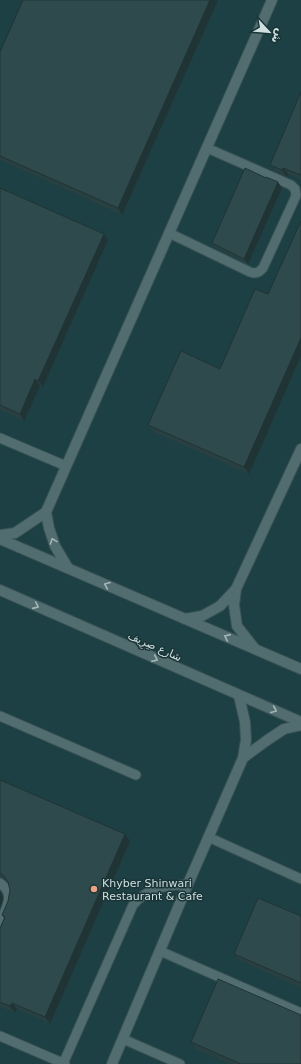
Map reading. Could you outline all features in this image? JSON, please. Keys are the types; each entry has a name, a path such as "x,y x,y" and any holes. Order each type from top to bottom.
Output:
{"street":[{"path":"68,568 55,546 48,528 46,512 272,0"},
{"path":"255,649 237,626 234,605 236,589 301,449"},
{"path":"0,535 15,533 46,512"},
{"path":"0,539 301,669"},
{"path":"185,619 202,616 220,606 236,589"},
{"name":"شارع صِرِيف","path":"0,590 301,724"},
{"path":"112,1064 188,884 244,758 246,740 240,696"},
{"path":"244,758 284,729 301,724"}],"lane":[{"path":"169,233 256,274 262,268 296,196 295,189 291,185 207,148"},
{"path":"0,438 66,466"},
{"path":"0,716 136,775"},
{"path":"208,838 301,879"},
{"path":"0,883 5,887 9,894 8,905 0,923"},
{"path":"0,1036 64,1064 133,905 140,897 159,887 188,884"},
{"path":"160,951 301,1013"},
{"path":"123,1039 180,1064"}],"shaded area":[{"path":"0,0 301,0 301,1064 0,1064"}],"building":[{"path":"23,0 210,0 118,208 0,156 0,52"},
{"path":"301,92 301,175 270,165"},
{"path":"245,168 278,182 244,259 212,243"},
{"path":"0,188 104,234 38,381 35,379 20,414 0,405"},
{"path":"301,221 301,338 244,467 148,425 181,351 220,369 255,289 268,294"},
{"path":"0,780 125,834 45,1017 12,1003 10,1006 0,1002 0,928 5,917 2,915 8,901 10,890 8,882 0,873"},
{"path":"258,898 301,916 301,983 234,954"},
{"path":"218,979 301,1015 301,1064 241,1064 191,1042"}],"place":[{"name":"Khyber Shinwari Restaurant & Cafe","path":"94,889"}]}
